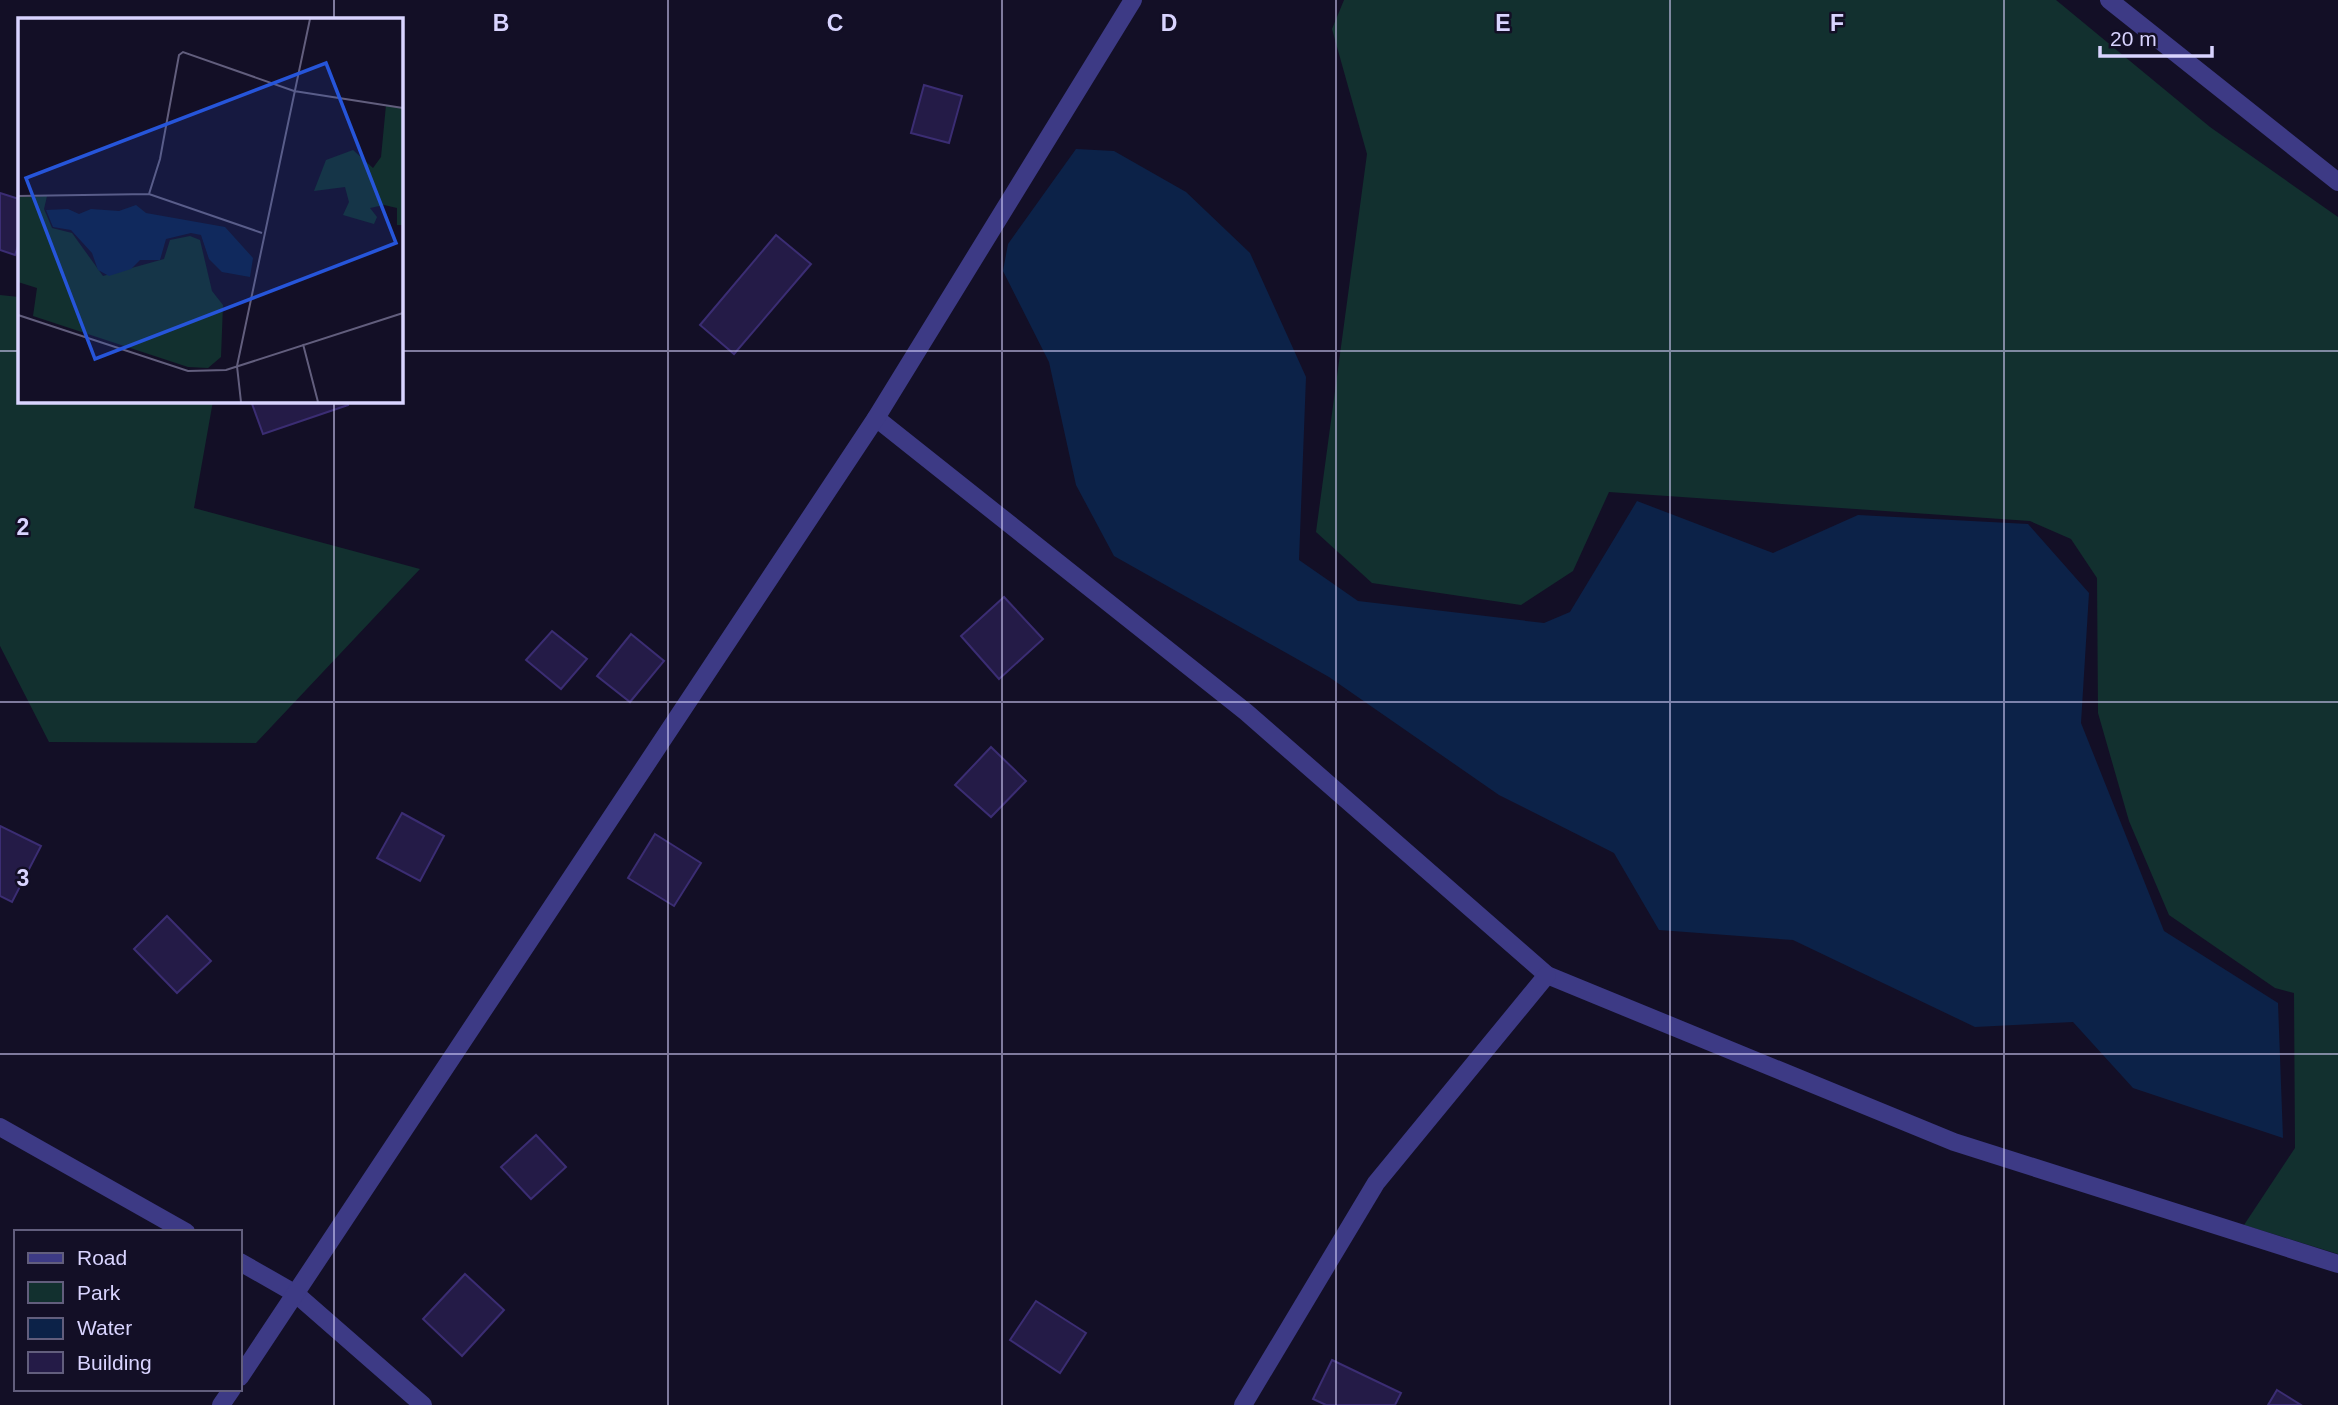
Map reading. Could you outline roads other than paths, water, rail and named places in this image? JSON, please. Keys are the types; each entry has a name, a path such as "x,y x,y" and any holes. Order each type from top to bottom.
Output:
{"street":[{"path":"242,1374 876,418 1133,0"},
{"path":"2109,0 2338,182"},
{"path":"876,418 1246,712 1547,975 1954,1142 2338,1264"},
{"path":"1243,1405 1376,1183 1547,975"},
{"path":"0,1127 182,1230"},
{"path":"242,1263 296,1294 422,1405"}],"water":[{"path":"1076,149 1114,151 1186,192 1250,253 1306,377 1299,560 1358,601 1544,623 1570,612 1637,501 1773,553 1858,515 2028,524 2089,593 2081,723 2164,931 2278,1003 2283,1138 2133,1088 2073,1022 1975,1027 1793,940 1659,930 1614,853 1499,795 1329,677 1114,556 1076,485 1049,362 1003,271 1008,244"}]}
